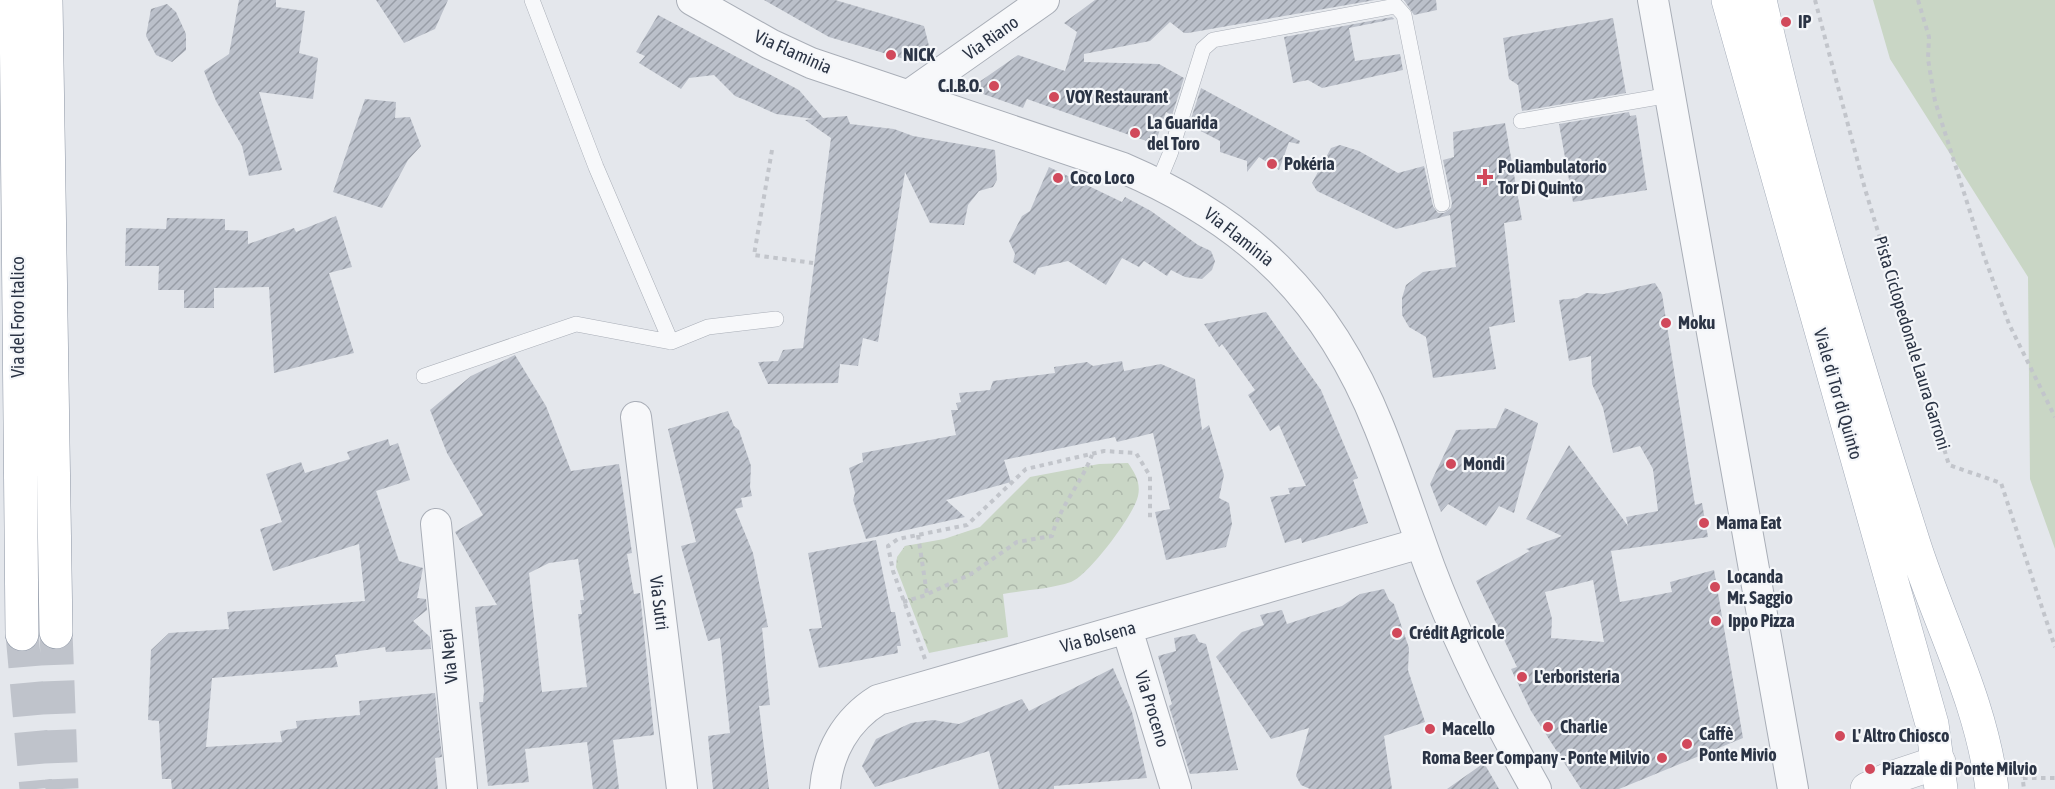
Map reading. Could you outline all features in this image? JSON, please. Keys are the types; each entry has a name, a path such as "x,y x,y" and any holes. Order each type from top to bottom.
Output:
{"main road":[{"name":"Via del Foro Italico","path":"16,0 22,634"},
{"name":"Via del Foro Italico","path":"46,0 56,632"},
{"name":"Viale di Tor di Quinto","path":"1728,0 1932,724 1940,776"},
{"name":"Viale di Tor di Quinto","path":"1760,0 1815,221 1930,595 1973,705 1991,781"},
{"path":"0,47 18,148"}],"street":[{"name":"Via Flaminia","path":"692,0 764,41 800,58 1123,168 1158,183 1203,208 1250,240 1277,266 1327,328 1345,355 1379,427 1421,543 1478,680 1536,789"},
{"name":"Via Riano","path":"909,95 1044,0"},
{"path":"1653,0 1793,789"},
{"name":"Via Sutri","path":"636,417 682,789"},
{"name":"Via Nepi","path":"436,524 462,789"},
{"name":"Via Bolsena","path":"825,789 829,767 840,738 859,714 878,700 932,682 1127,629 1421,543"},
{"name":"Via Proceno","path":"1127,629 1176,789"},
{"path":"1867,789 1890,778 1940,776"}],"lane":[{"path":"532,0 596,167 671,342"},
{"path":"1158,183 1170,154 1203,49 1213,40 1396,6 1404,15 1442,204"},
{"path":"1521,121 1670,95"},
{"path":"424,376 576,324 671,342 708,327 776,319"}],"path":[{"name":"Pista Ciclopedonale Laura Garroni","path":"1815,0 1865,189 1949,465 2001,483 2055,647"},
{"path":"1918,0 1929,38 1928,59 1935,101 1984,256 2008,324 2055,417"},
{"path":"772,150 754,255 813,263"},
{"path":"932,682 920,642 903,602 888,546 898,539 967,525 1026,469 1104,451 1136,453 1150,476 1150,520"},
{"path":"903,602 971,574 1017,542 1052,536 1066,504 1084,477 1092,454"},
{"path":"918,535 927,594"},
{"path":"2023,778 2055,778"}],"green space":[{"path":"1873,0 2055,0 2055,549 2030,479 2028,277 1890,59"},
{"path":"1128,463 1139,487 1135,505 1120,530 1088,569 1071,582 1003,594 1008,637 929,653 896,567 897,557 905,546 944,539 980,527 1030,477 1099,464"}],"building":[{"path":"239,0 276,0 276,7 305,11 299,53 318,58 313,99 259,92 282,170 249,176 242,146 216,101 204,71 229,54"},
{"path":"376,0 448,0 435,29 404,43"},
{"path":"764,0 835,0 924,26 929,46 909,51 911,61 829,37"},
{"path":"1095,0 1375,0 1188,33 1184,33 1170,22 1150,41 1084,54 1084,62 1159,64 1184,78 1172,115 1166,112 1155,144 1027,99 1023,108 969,89 1018,55 1065,71 1077,32 1064,23"},
{"path":"1404,0 1436,0 1437,10 1414,15"},
{"path":"167,4 176,12 186,34 186,50 172,62 156,55 146,36 151,9"},
{"path":"658,15 799,90 823,118 847,116 850,124 894,129 913,136 995,150 997,180 993,187 979,191 968,205 964,225 930,223 905,172 878,342 863,338 858,366 840,364 838,383 768,384 758,362 778,361 783,350 803,348 831,138 805,120 814,119 776,114 735,96 714,75 689,78 681,89 639,63 645,56 636,52"},
{"path":"1392,17 1394,19 1349,28 1355,61 1400,54 1403,70 1322,88 1308,80 1293,83 1284,37"},
{"path":"1613,18 1626,93 1522,111 1518,85 1509,79 1503,38"},
{"path":"1201,88 1300,141 1299,144 1289,142 1279,170 1259,157 1247,172 1247,161 1220,152 1220,141 1189,125"},
{"path":"365,99 396,102 395,118 410,117 421,146 408,160 382,208 333,192"},
{"path":"1629,112 1630,116 1636,115 1647,190 1573,202 1559,124"},
{"path":"1505,123 1522,220 1504,223 1515,322 1489,327 1496,369 1433,378 1426,337 1409,327 1402,315 1402,298 1406,285 1423,272 1456,267 1450,215 1396,229 1317,191 1312,183 1331,148 1340,145 1359,151 1398,173 1424,166 1433,206 1438,213 1444,213 1451,208 1452,203 1443,160 1454,157 1453,132"},
{"path":"1049,167 1122,202 1125,197 1151,211 1198,245 1211,251 1215,261 1212,270 1202,279 1185,277 1171,270 1167,276 1144,261 1139,267 1122,258 1106,285 1068,261 1038,268 1035,275 1013,262 1015,254 1009,241 1022,216 1030,211"},
{"path":"336,216 352,267 329,273 354,353 274,373 269,287 214,288 214,308 184,308 184,290 158,290 159,266 125,266 126,228 166,229 167,218 225,219 225,230 248,231 248,244 294,228 296,232"},
{"path":"1655,283 1662,294 1695,505 1702,503 1708,537 1611,551 1620,602 1672,592 1670,582 1714,570 1743,738 1619,789 1581,789 1531,711 1511,669 1517,667 1476,581 1530,551 1526,549 1562,536 1526,519 1569,445 1628,526 1626,517 1658,511 1653,469 1640,446 1613,453 1603,408 1592,384 1591,356 1569,361 1559,300 1577,298 1586,293 1604,294","holes":["1593,580 1604,642 1551,638 1552,619 1545,592"]},
{"path":"1266,312 1321,390 1358,478 1353,480 1368,523 1302,543 1301,538 1285,543 1270,497 1290,494 1288,488 1306,486 1279,425 1270,431 1248,395 1255,390 1222,344 1219,347 1204,324"},
{"path":"515,355 546,406 571,471 619,464 632,553 627,554 634,594 640,593 654,735 613,740 619,789 593,789 587,742 525,749 529,782 488,786 479,702 483,702 484,691 475,607 497,605 455,532 483,515 447,453 430,410 471,376","holes":["578,559 584,600 580,600 582,614 578,614 587,687 542,692 529,573 549,563"]},
{"path":"1122,361 1124,371 1161,364 1195,379 1202,430 1209,425 1224,475 1219,498 1229,503 1232,524 1226,547 1166,560 1155,512 1170,509 1153,433 1117,442 1115,437 1004,460 1011,482 946,500 965,517 866,539 853,500 855,493 849,468 863,462 862,453 956,435 951,410 958,410 956,403 961,402 959,393 990,390 993,381 1055,373 1054,367 1087,362 1093,366"},
{"path":"1505,408 1538,423 1514,513 1499,506 1486,526 1448,504 1441,512 1430,484 1456,430 1496,428"},
{"path":"728,411 734,426 739,430 751,466 752,496 741,498 743,507 735,509 753,553 768,627 762,628 770,705 759,706 769,789 713,789 708,736 730,733 720,638 708,641 681,546 696,542 668,429"},
{"path":"388,439 390,446 398,443 410,480 376,491 399,561 423,568 417,598 426,599 427,610 413,621 430,637 431,649 386,652 385,647 335,655 338,667 212,678 206,747 282,742 280,731 297,728 296,721 360,715 359,701 435,693 442,757 435,758 438,789 172,789 171,779 162,779 159,721 148,720 151,650 169,633 229,629 227,612 365,601 359,544 273,571 260,529 282,522 266,474 301,462 305,473 350,459 347,452"},
{"path":"876,540 891,612 895,612 901,646 897,646 898,653 819,668 809,629 822,628 808,553"},
{"path":"1384,589 1389,600 1394,604 1409,648 1408,670 1425,722 1384,736 1392,789 1310,789 1301,785 1296,776 1309,728 1271,739 1216,657 1242,632 1264,625 1260,615 1282,610 1287,624 1342,606 1360,594"},
{"path":"1195,634 1199,642 1206,644 1238,770 1190,774 1169,706 1172,704 1158,656 1176,651 1174,638"},
{"path":"1113,668 1132,712 1147,778 1054,786 1054,789 999,789 989,751 875,787 862,766 876,739 911,723 933,720 959,724 1022,699 1029,711"},
{"path":"1484,763 1499,789 1447,789"}],"tunnel":[{"path":"56,632 62,789"},
{"path":"22,634 36,789"}],"place":[{"name":"IP","path":"1786,22"},
{"name":"NICK","path":"891,55"},
{"name":"C.I.B.O.","path":"994,86"},
{"name":"VOY Restaurant","path":"1054,97"},
{"name":"La Guarida del Toro","path":"1135,133"},
{"name":"Pokéria","path":"1272,164"},
{"name":"Poliambulatorio Tor Di Quinto","path":"1485,177"},
{"name":"Coco Loco","path":"1058,178"},
{"name":"Moku","path":"1666,323"},
{"name":"Mondi","path":"1451,464"},
{"name":"Mama Eat","path":"1704,523"},
{"name":"Locanda Mr. Saggio","path":"1715,587"},
{"name":"Ippo Pizza","path":"1716,621"},
{"name":"Crédit Agricole","path":"1397,633"},
{"name":"L'erboristeria","path":"1522,677"},
{"name":"Charlie","path":"1548,727"},
{"name":"Macello","path":"1430,729"},
{"name":"L' Altro Chiosco","path":"1840,736"},
{"name":"Caffè Ponte Mivio","path":"1687,744"},
{"name":"Roma Beer Company - Ponte Milvio","path":"1662,758"},
{"name":"Piazzale di Ponte Milvio","path":"1870,769"}]}
